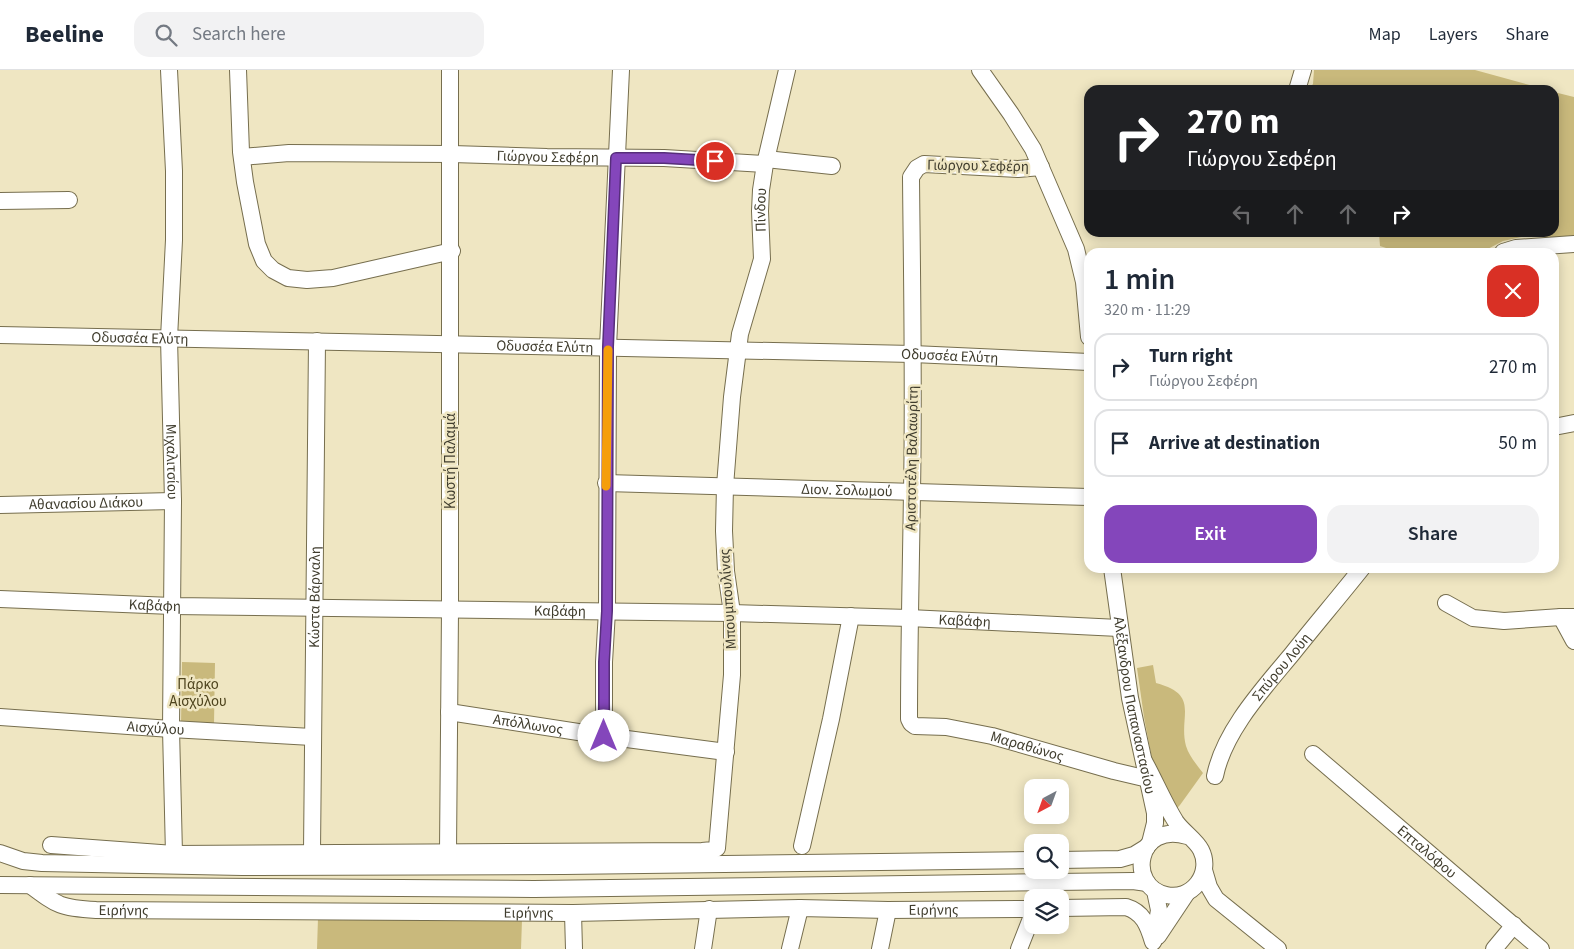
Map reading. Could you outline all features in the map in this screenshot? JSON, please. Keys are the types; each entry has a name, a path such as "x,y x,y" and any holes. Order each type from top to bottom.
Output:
{"street":[{"name":"Μιχαλιτσίου","path":"169,70 174,171 170,338 173,501 171,729 174,854"},
{"path":"238,70 242,157 257,244 264,261 273,270 282,276 308,280 333,278 452,251"},
{"name":"Κωστή Παλαμά","path":"448,852 452,251 450,70"},
{"path":"604,736 604,662 607,611 608,347 621,70"},
{"name":"Πίνδου","path":"737,350 743,320 762,259 760,211 766,161 787,70"},
{"path":"980,70 1033,149 1080,261 1084,282"},
{"path":"1298,85 1303,70"},
{"name":"Γιώργου Σεφέρη","path":"242,157 289,153 452,154 766,161 832,166"},
{"name":"Γιώργου Σεφέρη","path":"917,168 924,164 1018,169 1041,167"},
{"name":"Αριστοτέλη Βαλαωρίτη","path":"909,719 913,354 911,177 917,168"},
{"path":"0,201 69,200"},
{"path":"1516,248 1574,244"},
{"name":"Οδυσσέα Ελύτη","path":"0,335 913,354 1084,362"},
{"name":"Κώστα Βάρναλη","path":"312,852 317,341"},
{"name":"Μπουμπουλίνας","path":"448,852 702,851 717,848 732,675 732,613 726,571 724,531 725,486 737,350"},
{"path":"1559,426 1574,423"},
{"name":"Διον. Σολωμού","path":"606,483 1084,496"},
{"name":"Αθανασίου Διάκου","path":"0,505 173,501"},
{"name":"Αλέξανδρου Παπαναστασίου","path":"1113,573 1130,698 1155,813 1155,823 1148,845"},
{"name":"Σπύρου Λούη","path":"1215,776 1218,759 1243,716 1264,687 1358,573"},
{"name":"Καβάφη","path":"0,599 172,606 851,616 1119,628"},
{"path":"1446,603 1473,618 1504,621 1567,617 1574,641"},
{"path":"802,846 831,719 851,616"},
{"name":"Απόλλωνος","path":"449,712 604,736 726,752"},
{"name":"Αισχύλου","path":"0,717 312,737"},
{"name":"Μαραθώνος","path":"909,719 910,723 915,726 946,727 992,736 1148,779"},
{"name":"Επταλόφου","path":"1313,754 1541,949"},
{"path":"1144,761 1176,821 1201,850 1208,887 1216,899 1278,949"},
{"path":"1069,860 1120,859 1134,855 1158,836 1167,833 1177,833 1187,836"},
{"path":"51,845 174,854 448,852"},
{"path":"1148,845 1141,862 1142,873 1151,887 1159,910 1152,945"},
{"path":"0,853 23,861 42,863 242,867 564,866 1024,860"},
{"path":"1152,945 1186,894 1195,888 1201,880 1204,870"},
{"path":"0,885 534,888 1134,881 1170,896 1186,894"},
{"name":"Ειρήνης","path":"30,885 55,904 71,909 96,910 573,913 800,908 888,910 1024,908"},
{"path":"1069,908 1119,907 1134,909 1148,925 1152,945"},
{"path":"790,949 800,908"},
{"path":"703,949 709,909"},
{"path":"880,949 888,910"},
{"path":"573,913 574,949"},
{"path":"1494,949 1514,925"},
{"path":"1019,949 1025,934"}],"green space":[{"path":"1314,70 1475,70 1530,85 1312,85"},
{"path":"1559,93 1574,97 1574,236 1554,238 1546,237 1559,237"},
{"path":"1379,237 1522,237 1503,241 1490,248 1386,248 1380,246"},
{"name":"Πάρκο Αισχύλου","path":"182,662 215,663 214,724 181,724"},
{"path":"1153,665 1156,683 1170,688 1179,694 1183,700 1186,746 1191,757 1203,773 1180,805 1164,822 1144,717 1137,668"},
{"path":"318,918 522,920 521,949 317,949"}],"slow traffic":[{"path":"606,486 608,350"}],"route":[{"path":"604,736 604,662 607,611 606,468 608,347 616,158 715,161"}]}
